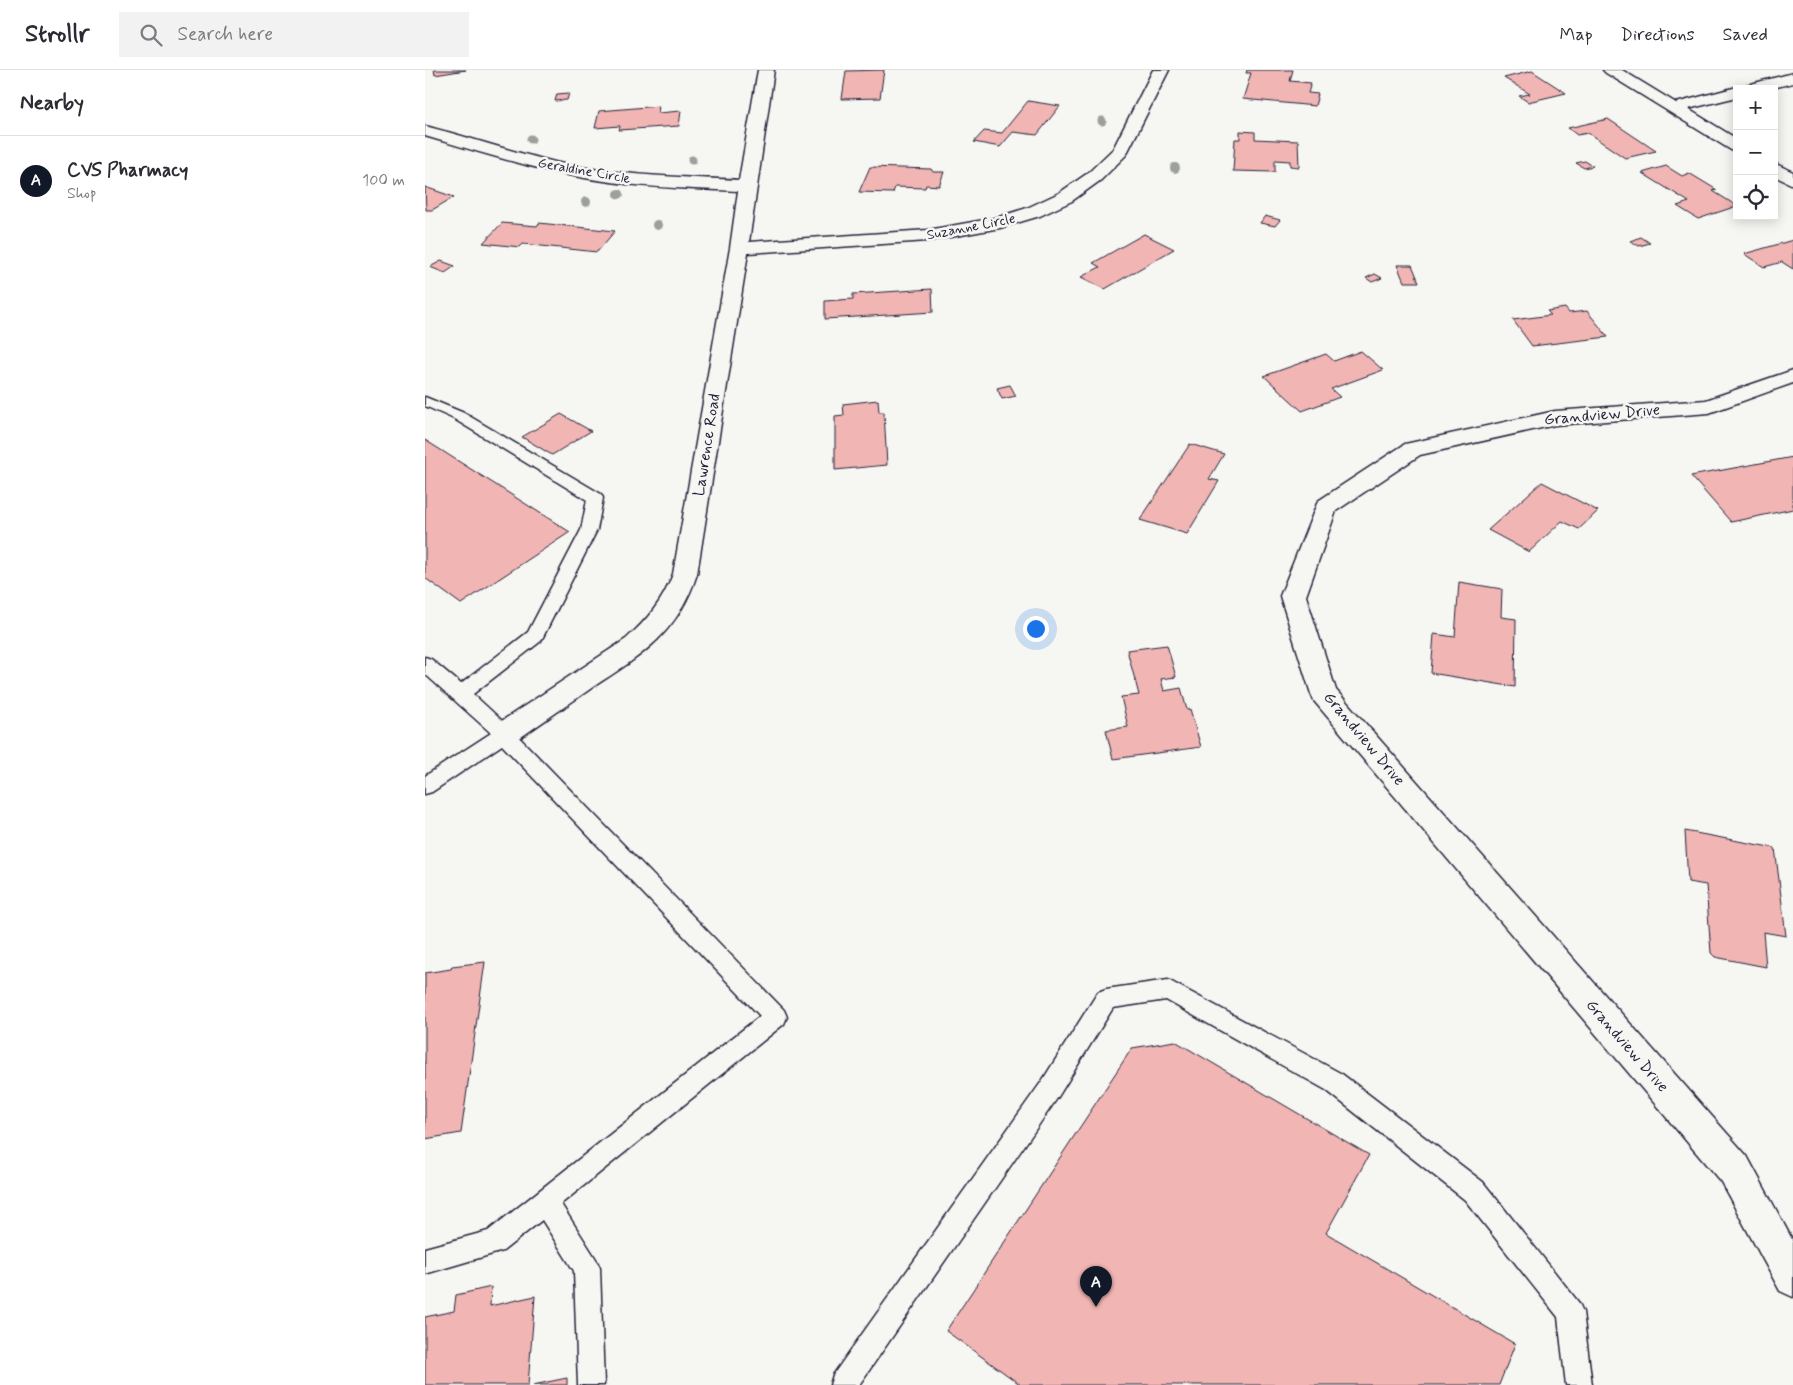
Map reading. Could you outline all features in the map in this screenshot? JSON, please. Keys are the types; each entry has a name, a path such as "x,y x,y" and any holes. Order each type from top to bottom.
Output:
{"street":[{"name":"Lawrence Road","path":"504,734 635,646 654,630 680,593 685,574 739,248 766,70"},
{"name":"Suzanne Circle","path":"739,248 929,236 989,226 1023,217 1067,196 1110,163 1120,151 1161,70"},
{"path":"1611,70 1733,144"},
{"path":"1765,85 1793,78"},
{"path":"1673,108 1733,93"},
{"name":"Geraldine Circle","path":"425,130 556,168 590,174 625,179 747,186"},
{"path":"1778,171 1793,180"},
{"name":"Grandview Drive","path":"1793,376 1709,406 1555,418 1413,449 1326,506 1293,596 1324,694 1734,1169 1793,1278"}],"lane":[{"path":"425,401 459,416 595,498 589,530 535,636 461,694"},
{"path":"425,664 504,734 776,1016 494,1242 425,1261"},
{"path":"425,786 504,734"},
{"path":"843,1385 1049,1089 1106,999 1168,990 1334,1082 1475,1191 1570,1312 1579,1385"},
{"path":"545,1202 587,1268 591,1385"}],"building":[{"path":"434,70 466,70 435,75"},
{"path":"884,70 880,98 842,99 846,71"},
{"path":"1247,70 1293,70 1290,81 1311,83 1308,93 1318,94 1315,106 1243,99 1251,73 1246,73"},
{"path":"1532,71 1566,93 1528,102 1519,96 1530,94 1504,78"},
{"path":"569,93 567,100 555,101 557,94"},
{"path":"1028,101 1060,106 1037,135 1013,132 1000,147 974,142 984,131 1002,133"},
{"path":"659,106 658,113 681,111 679,126 619,130 620,126 595,128 599,111"},
{"path":"1608,119 1656,151 1625,158 1588,133 1577,135 1568,128"},
{"path":"1240,131 1255,132 1255,139 1298,141 1299,167 1290,166 1290,161 1275,160 1275,172 1233,171 1235,139 1240,139"},
{"path":"1585,161 1593,166 1584,168 1576,163"},
{"path":"1666,166 1682,176 1689,173 1717,190 1713,191 1733,204 1733,207 1698,219 1677,206 1689,202 1642,173"},
{"path":"870,167 931,169 933,172 944,172 939,186 926,185 925,188 895,187 893,193 859,192"},
{"path":"425,187 454,197 432,210 426,210"},
{"path":"1265,216 1280,220 1275,226 1260,223"},
{"path":"502,223 537,226 539,223 615,231 597,252 523,244 520,247 483,243"},
{"path":"1144,234 1174,249 1105,289 1081,277 1100,267 1093,263"},
{"path":"1641,237 1650,243 1639,246 1630,241"},
{"path":"1793,240 1793,269 1782,262 1764,267 1744,254"},
{"path":"441,261 455,266 445,273 430,267"},
{"path":"1397,265 1412,265 1419,282 1404,282"},
{"path":"1375,274 1382,278 1372,282 1366,278"},
{"path":"932,289 933,312 825,319 825,301 853,299 853,294"},
{"path":"1565,308 1569,313 1587,311 1608,337 1532,346 1513,320 1551,315 1547,311"},
{"path":"1361,351 1383,370 1331,389 1340,397 1302,411 1264,376 1326,354 1334,361"},
{"path":"1010,385 1016,396 1002,399 997,388"},
{"path":"878,400 879,412 884,412 887,465 835,470 835,416 844,415 843,404"},
{"path":"561,414 591,431 552,455 522,437"},
{"path":"425,440 570,532 461,604 425,578"},
{"path":"1190,444 1224,454 1209,479 1219,481 1187,534 1140,520"},
{"path":"1793,457 1793,509 1731,522 1691,476"},
{"path":"1542,482 1598,511 1579,529 1562,521 1529,552 1488,530"},
{"path":"1459,582 1502,589 1501,617 1516,619 1515,687 1431,673 1434,634 1455,637"},
{"path":"1167,645 1176,677 1161,679 1164,691 1181,688 1187,710 1190,709 1201,747 1113,759 1106,730 1128,727 1121,697 1139,695 1127,650"},
{"path":"1685,831 1775,848 1786,936 1763,932 1766,967 1715,957 1711,953 1706,885 1688,882"},
{"path":"485,962 461,1133 425,1139 425,973 451,969 452,966"},
{"path":"1175,1041 1369,1155 1326,1233 1515,1344 1499,1385 1021,1385 946,1331 1132,1048"},
{"path":"491,1287 490,1306 535,1296 528,1385 425,1385 425,1317 454,1311 456,1295"},
{"path":"567,1378 567,1385 533,1385"}],"place":[{"name":"CVS Pharmacy","path":"1096,1307"}]}
